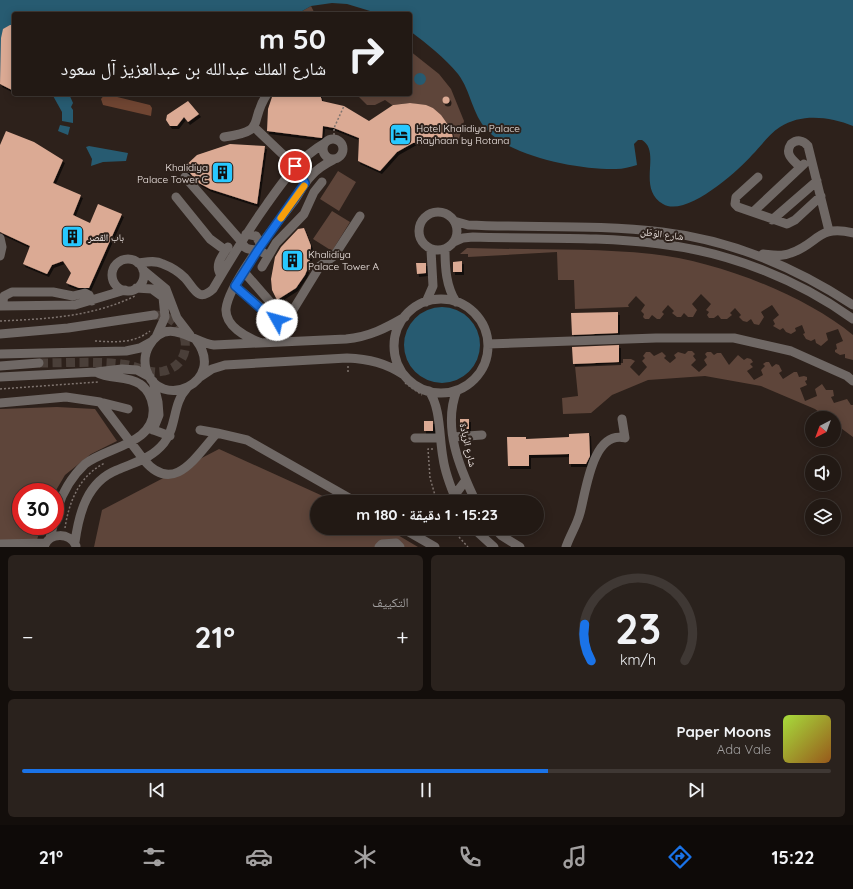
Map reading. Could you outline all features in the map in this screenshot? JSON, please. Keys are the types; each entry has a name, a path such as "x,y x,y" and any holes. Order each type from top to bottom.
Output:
{"street":[{"path":"224,137 246,134 254,127 261,105 266,96"},
{"path":"254,127 295,166 303,186 312,196"},
{"path":"800,167 788,154 788,149 791,144 798,140 804,142 808,146 829,231"},
{"path":"330,141 322,149 324,155 333,160"},
{"path":"140,266 152,261 165,264 181,274 193,290 203,295 213,289 244,238 295,166 309,153 330,141 342,145 342,152 339,157 320,167 303,186 259,247 235,286 226,310 228,318 233,326 245,335 262,343"},
{"path":"753,212 810,157"},
{"path":"185,177 244,238 244,247 249,250 259,247"},
{"path":"758,177 736,197 734,201 738,207 784,224 790,223 821,196"},
{"path":"772,220 817,181"},
{"path":"262,267 267,255 280,237 300,219 308,208 312,196 322,182"},
{"path":"176,197 210,239 226,248 217,267 221,275"},
{"path":"437,212 447,214 454,221 457,232 454,242 445,249 431,250 424,245 419,238 418,227 423,218 437,212"},
{"path":"244,272 278,311 281,313 290,312 296,307 320,266 334,256 360,216"},
{"name":"شارع الوَطَن","path":"454,221 468,225 619,229 663,232 715,242 754,254 792,270 853,305"},
{"path":"754,254 776,256 791,254 817,236 829,231 853,233"},
{"path":"244,238 256,236 259,247 267,255"},
{"name":"شارع الوَطَن","path":"454,242 463,238 472,237 630,241 678,246 728,258 772,274 817,296 853,319"},
{"path":"0,238 2,247 0,256"},
{"path":"445,249 447,278 450,291 456,302"},
{"path":"426,302 432,289 433,279 431,250"},
{"path":"95,300 106,289 115,265 121,260 132,259 166,289 177,318 202,350 204,362 199,378"},
{"path":"136,288 143,278 140,266"},
{"path":"112,275 116,285 125,290"},
{"path":"433,279 447,278"},
{"path":"235,286 272,318 290,323"},
{"path":"64,493 66,488 84,466 94,458 130,443 150,429 159,415 158,402 146,368 145,359 147,349 154,340 165,317 163,297 152,289 136,288 125,290 95,300 75,305 1,306 4,296 9,292 53,292 76,296 87,294 95,300"},
{"path":"38,306 42,292"},
{"path":"53,292 55,306"},
{"path":"0,354 126,351 140,348 170,331 181,332 214,345 362,337 378,332 405,316 418,305 426,302 446,300 456,302 464,306 478,318 487,335 488,344 486,361 472,382 457,390 428,394"},
{"path":"0,334 68,328 154,315"},
{"path":"404,379 396,360 394,346 396,333 405,316"},
{"path":"488,344 656,338 734,338 792,351 847,376 853,381"},
{"path":"0,544 47,542 63,535 76,545 83,506 89,494 98,483 116,470 144,460 163,444 170,436 178,402 187,388 212,369 225,365 347,358 362,358 378,362 428,394 435,401 438,413 441,448 446,471 455,495"},
{"path":"0,366 39,363"},
{"path":"0,377 130,369 151,379 161,388 172,391 187,388"},
{"path":"96,372 107,377 129,379 143,387 149,394 153,406 150,429"},
{"name":"شارع الرِّيادة","path":"457,390 451,412 453,437 466,480 473,495"},
{"path":"0,402 66,396 128,409"},
{"path":"100,402 144,460 152,469 160,474 175,474 182,470 217,433"},
{"path":"438,413 451,412"},
{"path":"565,547 577,521 589,476 600,448 614,438 625,438 622,419"},
{"path":"150,429 170,436"},
{"path":"200,430 247,440 344,495"},
{"path":"453,437 482,435"},
{"path":"415,438 440,438"},
{"path":"458,495 466,480"},
{"path":"414,535 435,547"},
{"path":"481,535 494,547"},
{"path":"502,535 520,547"},
{"path":"379,547 382,544 396,543 400,547"}],"path":[{"path":"330,141 344,106"},
{"path":"348,372 348,365 355,366"},
{"path":"404,379 413,390 428,394"},
{"path":"0,389 105,381"},
{"path":"435,495 430,478 428,449 441,448"},
{"path":"457,535 468,547"}],"shaded area":[{"path":"311,6 314,12 300,12"},
{"path":"412,53 439,74 451,89 464,121 459,139 453,139 447,123 433,108 410,103 392,105 385,100 375,105 367,105 359,97 355,96 412,96"},
{"path":"103,96 113,96 150,105 152,108 151,116 103,105 101,99"},
{"path":"338,171 356,182 339,211 320,199"},
{"path":"332,211 350,222 332,251 313,239"},
{"path":"467,248 629,252 677,258 704,264 731,272 785,293 833,320 853,335 853,360 845,358 845,354 840,355 835,352 837,349 836,344 843,341 838,329 826,333 828,340 821,346 816,343 815,339 811,341 806,339 803,334 805,333 802,325 795,328 796,331 791,334 786,332 783,328 780,330 773,326 775,324 773,320 779,315 772,305 761,312 764,317 759,325 754,324 751,319 747,322 743,321 739,317 741,315 735,308 730,313 732,315 727,319 721,319 718,315 714,318 709,318 707,315 709,312 706,310 711,304 701,294 692,304 697,310 693,317 688,317 684,313 681,317 677,317 672,313 674,311 668,305 662,312 664,314 660,319 657,319 652,315 649,319 645,319 643,317 644,314 641,311 645,305 636,296 628,305 629,307 575,309 574,280 558,280 557,252 468,257 468,254 460,254"},
{"path":"688,351 692,351 695,354 693,356 696,360 691,365 699,372 707,365 704,360 707,357 705,354 707,352 711,352 714,355 721,353 729,365 738,355 744,360 747,358 751,359 753,362 750,364 753,367 747,371 754,380 763,375 761,370 765,366 763,364 766,362 769,362 772,367 776,364 779,365 782,371 779,373 783,379 794,372 797,372 799,377 807,377 807,380 805,381 807,385 800,388 805,401 817,396 815,389 822,384 826,390 833,390 834,396 831,397 834,403 847,399 851,405 853,405 853,437 841,428 841,411 818,411 761,386 705,376 648,380 612,395 591,413 563,414 562,398 578,396 575,366 623,363 623,359 631,359 635,361 630,367 639,376 647,367 642,361 645,358 643,356 646,352 650,352 654,356 662,352 666,356 664,358 670,363 676,358 674,355 678,352 685,354"},
{"path":"57,407 95,409 117,441 91,454 65,475 60,483 12,483 12,535 38,535 35,547 0,547 0,409"},
{"path":"219,449 321,495 310,495 310,535 398,535 418,547 94,547 102,510"}],"water":[{"path":"0,0 853,0 853,126 835,120 807,118 797,120 780,127 772,133 745,162 711,191 698,199 673,207 663,204 655,197 651,189 650,153 648,146 642,140 638,140 634,144 637,165 616,169 602,169 548,160 512,148 498,139 482,124 458,74 429,46 412,33 412,12 373,12 347,4 332,3 311,6 300,12 12,12 12,82 0,80"},
{"path":"420,73 424,75 426,79 424,83 420,85 416,83 414,79 416,75"},
{"path":"53,96 70,96 73,103 71,107 73,110 73,123 62,121 62,112"},
{"path":"60,125 70,127 68,135 58,131"},
{"path":"89,146 128,153 126,161 103,162 91,166 92,159 86,147"},
{"path":"442,307 457,310 469,318 477,330 480,345 477,360 469,372 457,380 442,383 427,380 415,372 407,360 404,345 407,330 415,318 427,310"}],"building":[{"path":"12,25 12,90 0,84 1,38 3,29"},
{"name":"Hotel Khalidiya Palace Rayhaan by Rotana","path":"272,96 321,96 322,101 344,106 369,121 393,105 410,103 426,105 433,108 441,115 451,129 453,139 413,143 397,152 380,171 358,161 359,138 334,128 323,126 322,138 267,131 268,109"},
{"path":"446,97 449,100 446,103 443,100"},
{"path":"188,101 199,114 188,122 184,117 177,126 170,126 166,120 167,115"},
{"path":"6,131 34,142 63,160 53,183 81,195 73,215 90,223 98,204 122,214 89,288 79,288 66,283 71,273 63,261 52,265 47,274 23,264 30,246 0,232 0,145"},
{"name":"Khalidiya Palace Tower C","path":"230,144 265,146 257,204 210,189 199,183 190,173 182,169 197,155"},
{"name":"Khalidiya Palace Tower A","path":"304,228 311,246 309,265 305,275 296,288 277,300 272,290 271,279 275,257 281,247 298,229"},
{"path":"462,261 462,272 453,272 453,262"},
{"path":"416,263 426,263 426,273 417,274"},
{"path":"618,312 618,333 572,335 571,313"},
{"path":"619,345 619,362 573,364 572,347"},
{"path":"460,419 469,419 469,429 460,429"},
{"path":"424,421 433,421 433,431 424,431"},
{"path":"589,433 590,456 586,464 569,464 569,454 529,455 529,466 508,466 507,437 526,437 526,439 569,437 569,434"}],"tunnel":[{"path":"39,363 112,363 154,372 164,371 175,366 182,359 185,350 185,340 182,331 175,323 166,317 154,315"}],"slow traffic":[{"path":"281,218 304,186"}],"place":[{"name":"Hotel Khalidiya Palace Rayhaan by Rotana","path":"401,134"},
{"name":"Khalidiya Palace Tower C","path":"223,173"},
{"name":"باب القصر","path":"73,237"},
{"name":"Khalidiya Palace Tower A","path":"292,260"}],"route":[{"path":"277,320 268,315 259,305 235,286 258,250 305,183 302,175 295,166"}]}
